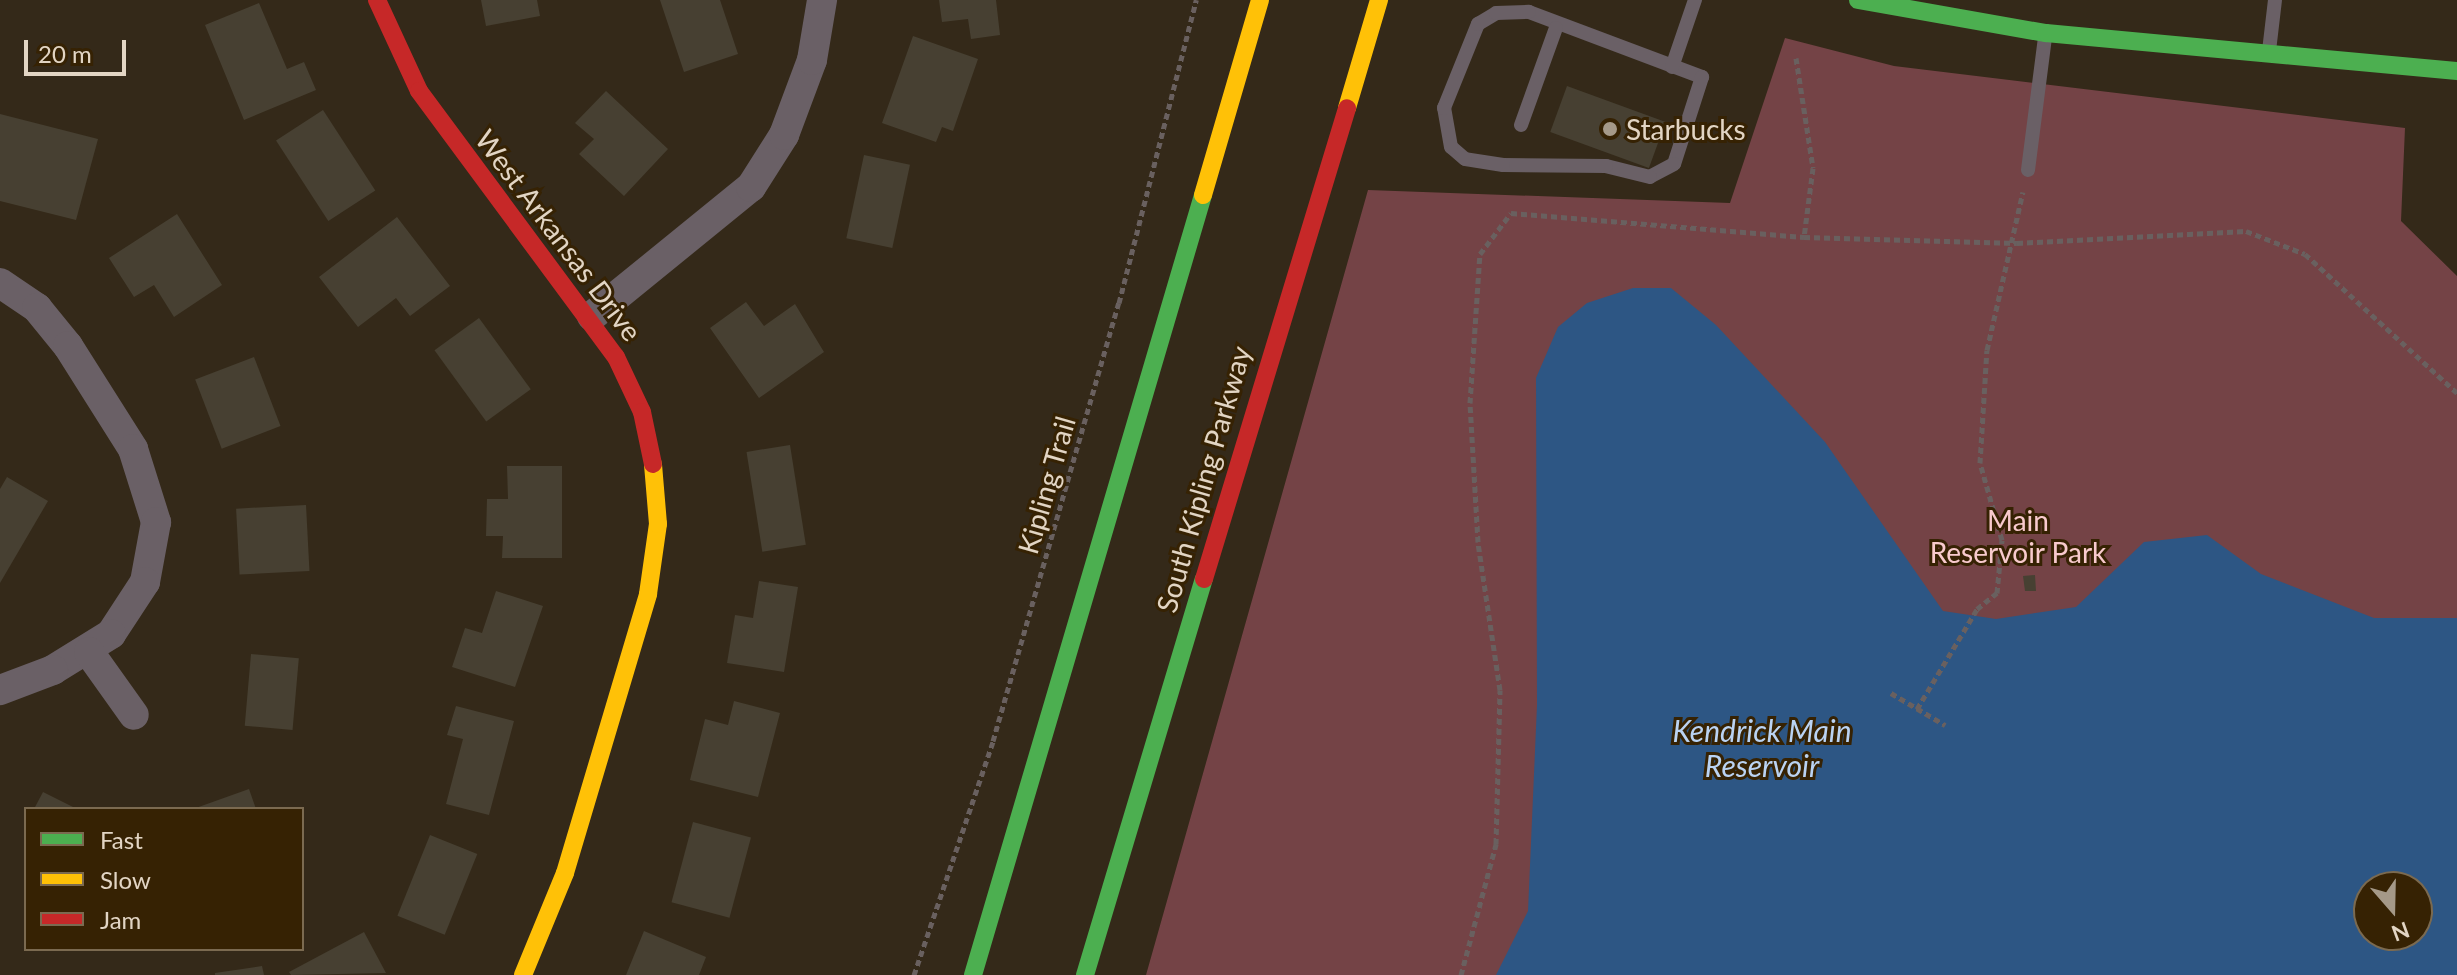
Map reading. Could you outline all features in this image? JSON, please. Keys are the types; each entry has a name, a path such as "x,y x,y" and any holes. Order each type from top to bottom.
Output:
{"main road":[{"name":"West Arkansas Drive","path":"377,0 419,91 592,316 647,427 656,549 565,873 523,975"},
{"path":"973,975 1260,0"},
{"name":"South Kipling Parkway","path":"1085,975 1379,0"},
{"path":"1858,0 1985,26 2457,71"}],"street":[{"path":"592,316 751,187 789,122 812,60 822,0"},
{"path":"0,283 45,317 133,449 152,497 153,546 132,609 89,652 0,690"},
{"path":"89,652 134,715"}],"lane":[{"path":"1672,67 1695,0"},
{"path":"1985,26 1988,0"},
{"path":"2269,53 2275,0"},
{"path":"1529,12 1556,28 1702,77 1674,164 1650,177 1606,166 1503,165 1465,159 1451,147 1444,108 1478,24 1496,13 1529,12"},
{"path":"1521,125 1556,28"},
{"path":"2028,170 2046,33"}],"path":[{"name":"Kipling Trail","path":"914,975 993,741 1119,303 1196,0"},
{"path":"1796,58 1813,168 1804,237"},
{"path":"1917,709 1977,609 1997,593 2002,540 1980,463 1987,350 2028,170"},
{"path":"1461,975 1496,844 1500,690 1478,542 1470,403 1480,254 1511,213 1804,237 2011,242 2246,231 2305,254 2457,393"},
{"path":"1891,693 1945,725"}],"green space":[{"name":"Main Reservoir Park","path":"1785,38 1894,66 2405,128 2401,221 2457,276 2457,975 1146,975 1368,190 1730,203"}],"water":[{"name":"Kendrick Main Reservoir","path":"1633,288 1671,288 1716,325 1825,442 1943,611 1996,619 2076,607 2144,542 2207,535 2261,574 2374,618 2457,618 2457,975 1496,975 1528,911 1537,705 1536,378 1558,327 1587,303"}],"building":[{"path":"481,0 537,0 540,16 486,26"},
{"path":"660,0 720,0 738,54 684,72"},
{"path":"939,0 996,0 1000,35 971,39 968,19 942,22"},
{"path":"259,3 287,69 304,62 316,90 244,120 205,25"},
{"path":"913,36 978,59 953,131 942,127 936,142 882,123"},
{"path":"1567,86 1666,122 1649,168 1550,132"},
{"path":"606,91 668,149 624,196 579,154 594,139 575,123"},
{"path":"323,110 375,191 328,221 276,140"},
{"path":"0,114 98,139 76,220 0,201"},
{"path":"864,155 910,165 892,248 846,238"},
{"path":"177,214 222,285 174,317 154,285 134,297 109,258"},
{"path":"397,217 450,286 410,316 396,298 358,327 319,277"},
{"path":"746,302 764,326 795,304 824,352 759,398 710,328"},
{"path":"479,318 531,389 486,422 435,350"},
{"path":"254,357 281,426 222,449 195,380"},
{"path":"790,445 806,545 762,552 747,452"},
{"path":"507,466 562,466 562,558 502,558 503,536 486,536 487,499 508,499"},
{"path":"7,477 48,501 0,583 0,489"},
{"path":"306,505 309,571 240,575 236,509"},
{"path":"2035,575 2036,591 2025,591 2023,576"},
{"path":"759,581 798,587 784,672 727,663 735,615 753,618"},
{"path":"496,591 543,606 515,687 452,667 465,628 482,633"},
{"path":"251,654 299,658 293,730 245,726"},
{"path":"734,701 780,713 758,797 690,780 705,719 728,725"},
{"path":"456,706 514,721 489,815 446,804 463,739 447,735"},
{"path":"249,789 255,807 199,807"},
{"path":"43,792 73,807 35,807"},
{"path":"693,822 751,838 729,918 672,902"},
{"path":"430,835 477,854 445,935 397,916"},
{"path":"644,931 706,957 699,975 626,975"},
{"path":"364,932 386,973 291,975 289,972"},
{"path":"262,966 264,975 215,975 215,973"}],"traffic: fast":[{"path":"1858,0 2046,33 2457,71"},
{"path":"973,975 1203,195"},
{"path":"1085,975 1204,579"}],"traffic: slow":[{"path":"1203,195 1260,0"},
{"path":"1347,108 1379,0"},
{"path":"523,975 565,873 648,594 658,524 653,464"}],"traffic: jam":[{"path":"377,0 419,91 616,357 642,412 653,464"},
{"path":"1204,579 1347,108"}],"place":[{"name":"Starbucks","path":"1610,129"}]}
